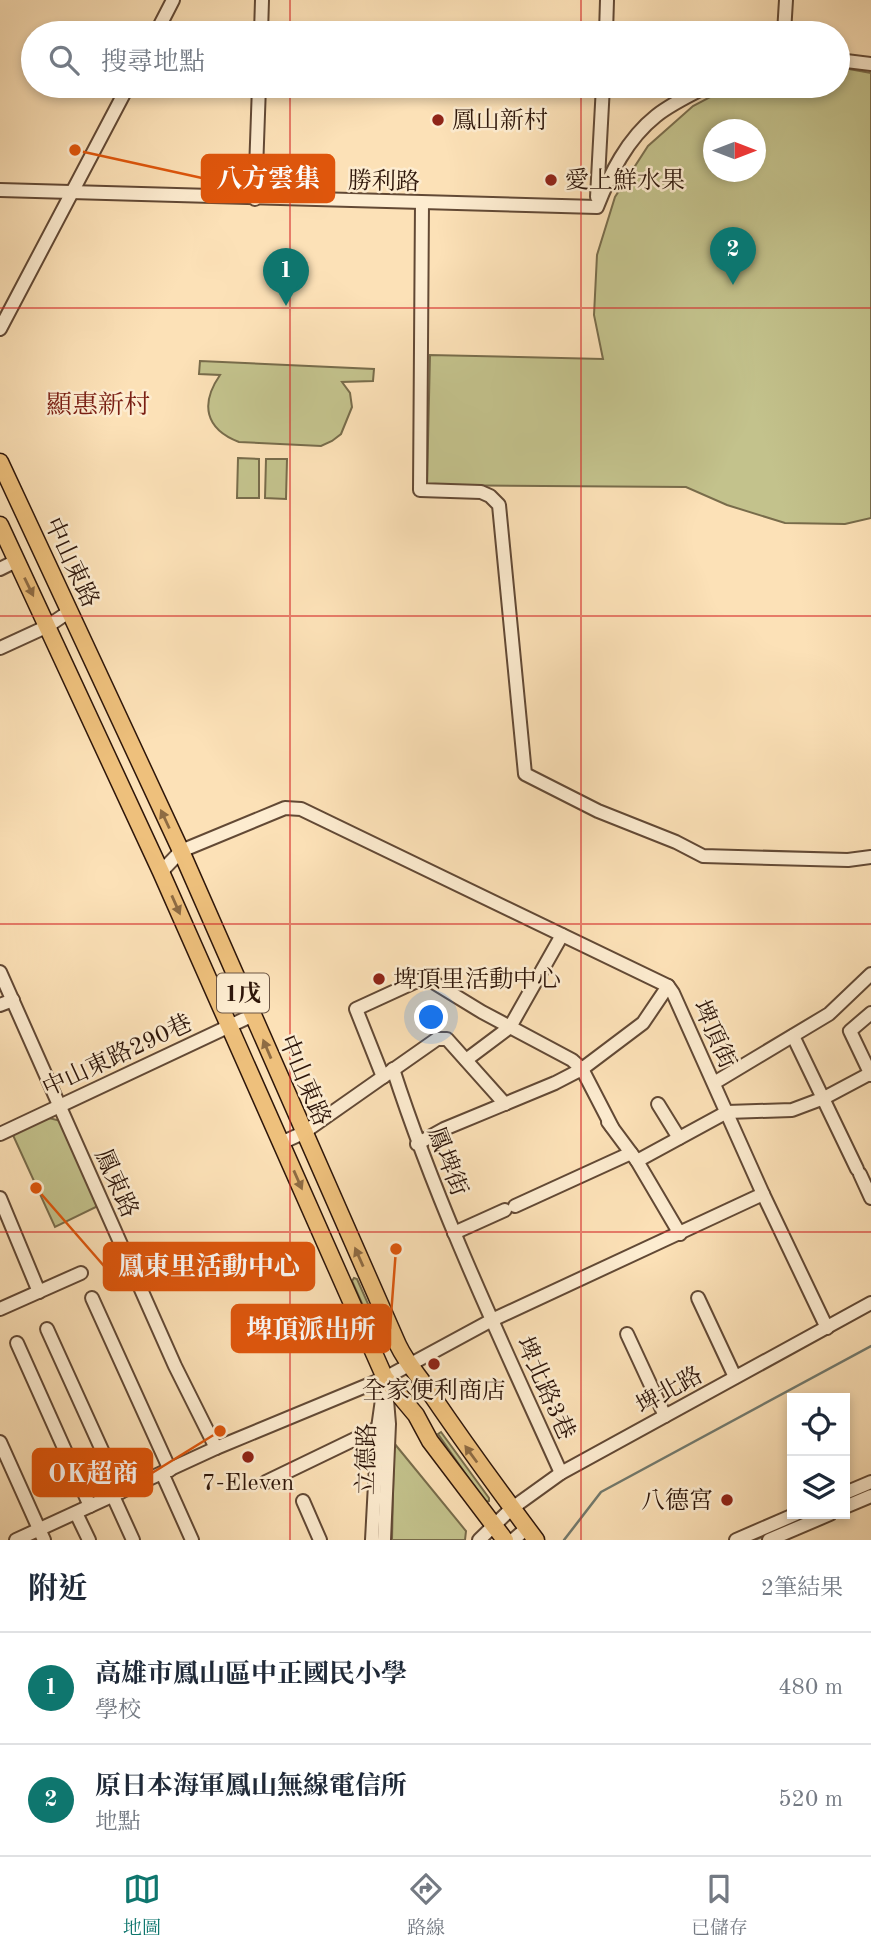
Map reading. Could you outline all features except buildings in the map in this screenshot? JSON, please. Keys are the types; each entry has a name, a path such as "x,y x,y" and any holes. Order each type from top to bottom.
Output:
{"main road":[{"name":"中山東路","path":"0,462 181,851 303,1133 409,1367 531,1534"},
{"name":"中山東路","path":"0,525 161,872 385,1378 416,1415 430,1441 505,1540"}],"street":[{"path":"162,21 173,0"},
{"path":"261,21 262,0"},
{"path":"606,21 607,0"},
{"path":"785,21 786,0"},
{"path":"850,61 871,64"},
{"path":"0,329 122,98"},
{"path":"255,199 259,98"},
{"path":"597,207 602,98"},
{"path":"597,207 612,170 654,117 685,98"},
{"name":"勝利路","path":"0,190 597,207"},
{"path":"422,203 420,490 481,492 499,505 526,774 598,811 704,856 848,860 871,857"},
{"path":"0,569 16,561"},
{"path":"0,648 48,626 70,611"},
{"name":"埤頂街","path":"161,872 181,851 285,808 301,809 668,986 827,1328"},
{"path":"466,1060 510,1027 562,935"},
{"name":"鳳東路","path":"0,972 175,1366 216,1448"},
{"path":"714,1083 829,1014 871,974"},
{"name":"鳳埤街","path":"492,1320 388,1073 356,1009 417,981 428,979 482,1012 560,1052 577,1072 634,1157 680,1234"},
{"path":"417,1144 444,1129 577,1072 643,1023 668,986"},
{"path":"0,1005 13,1000"},
{"path":"454,1233 679,1138 727,1112 793,1110 871,1074 850,1031 871,1013"},
{"name":"中山東路290巷","path":"0,1133 253,1015"},
{"path":"793,1036 871,1198"},
{"path":"281,1143 303,1133 442,1038 447,1040 505,1104"},
{"path":"658,1104 679,1138"},
{"path":"16,1540 42,1535 90,1506 216,1448 409,1367 492,1320 763,1194"},
{"path":"0,1198 39,1292"},
{"path":"0,1309 81,1273"},
{"path":"92,1298 166,1471 192,1540"},
{"path":"698,1298 735,1377"},
{"name":"埤北路","path":"479,1540 511,1509 561,1473 871,1303"},
{"name":"埤北路3巷","path":"492,1320 561,1473"},
{"path":"47,1329 117,1494 133,1540"},
{"path":"627,1334 665,1416"},
{"path":"17,1343 90,1506"},
{"name":"立德路","path":"384,1540 385,1378"},
{"path":"266,1482 383,1426"},
{"path":"372,1540 383,1426"},
{"path":"0,1442 42,1535"},
{"path":"850,1491 871,1482"},
{"path":"850,1505 871,1496"},
{"path":"303,1501 320,1540"},
{"path":"76,1513 89,1540"},
{"path":"736,1540 787,1518"},
{"path":"769,1540 818,1519"},
{"path":"513,1540 531,1534"}],"shaded area":[{"path":"850,69 871,73 871,518 845,524 785,523 727,505 686,487 427,485 430,355 603,359 594,315 597,255 615,197 648,146 693,106 708,98 850,98"},
{"path":"200,361 374,369 373,381 342,382 350,393 352,407 341,434 321,446 239,442 228,437 213,423 209,414 210,396 220,375 199,374"},
{"path":"238,458 259,459 259,498 237,498"},
{"path":"266,459 287,459 286,499 265,498"},
{"path":"49,1118 61,1121 100,1205 55,1227 12,1133"},
{"path":"357,1279 383,1343 380,1344 352,1281"},
{"path":"441,1432 489,1501 485,1502 438,1434"},
{"path":"394,1443 466,1531 465,1540 392,1540"}],"waterway":[{"path":"564,1540 601,1492 871,1346"},
{"path":"850,1498 871,1489"},
{"path":"795,1522 802,1519"},
{"path":"754,1540 767,1535"}],"place":[{"name":"鳳山新村","path":"438,120"},
{"name":"八方雲集","path":"75,150"},
{"name":"愛上鮮水果","path":"551,180"},
{"name":"原日本海軍鳳山無線電信所","path":"733,285"},
{"name":"高雄市鳳山區中正國民小學","path":"286,306"},
{"name":"埤頂里活動中心","path":"379,979"},
{"name":"鳳東里活動中心","path":"36,1188"},
{"name":"埤頂派出所","path":"396,1249"},
{"name":"全家便利商店","path":"434,1364"},
{"name":"OK超商","path":"220,1431"},
{"name":"7-Eleven","path":"248,1457"},
{"name":"八德宮","path":"727,1500"}],"district":[{"name":"顯惠新村","path":"98,404"}]}
